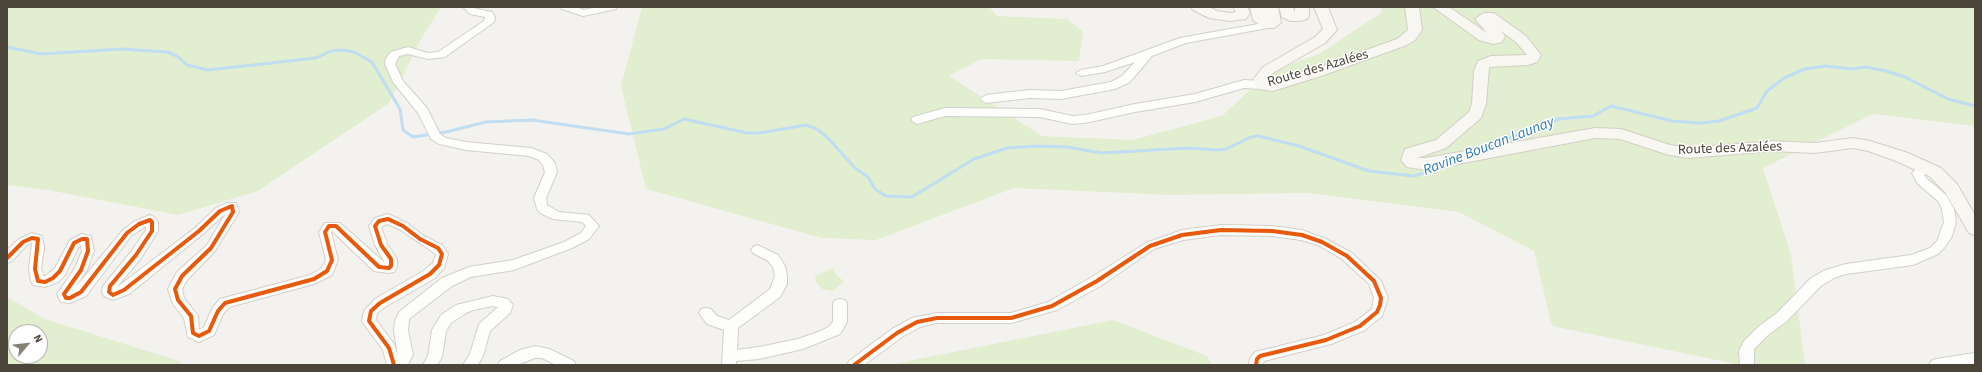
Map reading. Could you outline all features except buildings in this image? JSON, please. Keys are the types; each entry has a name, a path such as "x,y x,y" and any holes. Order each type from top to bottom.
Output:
{"main road":[{"path":"1198,7 1214,15 1230,17 1241,16 1243,13 1240,7"},
{"path":"1256,7 1260,20 1268,25 1274,23 1271,7"},
{"path":"1286,7 1287,14 1295,18 1302,16 1302,7"},
{"name":"Route des Azalées","path":"1320,7 1330,30 1320,40 1268,70 1260,80 1261,85 1267,87 1273,86 1369,55 1402,42 1410,37 1415,30 1412,7"},
{"name":"Route des Azalées","path":"1440,7 1484,37 1494,40 1497,39 1498,36 1482,19 1488,16 1492,18 1521,39 1534,55 1532,59 1528,60 1491,61 1483,64 1481,71 1480,104 1476,114 1440,144 1410,154 1408,160 1413,163 1426,164 1584,134 1608,132 1621,134 1669,150 1689,153 1772,146 1810,148 1854,143 1878,148 1926,168"},
{"path":"1926,168 1939,176 1951,188 1975,229"}],"street":[{"path":"401,365 406,354 401,331 404,316 447,282 469,272 514,265 568,245 584,236 593,226 585,218 552,215 544,210 540,202 540,198 551,172 549,163 543,157 531,152 466,146 443,141 435,136 423,111 398,82 390,64 391,58 395,54 408,50 428,56 441,55 489,22 490,16 488,14 474,12 468,7"},
{"path":"566,7 583,13 612,7"},
{"path":"1081,73 1105,69 1184,40 1268,25"},
{"path":"986,99 1029,94 1068,94 1115,85 1129,76 1140,61 1150,52"},
{"path":"917,120 945,112 1040,113 1072,120 1085,119 1135,108 1195,98 1244,84 1261,85"},
{"path":"1747,365 1746,352 1749,345 1763,331 1782,317 1816,282 1830,274 1846,269 1913,260 1934,251 1941,244 1946,236 1950,222 1948,209 1942,198 1921,180 1918,173 1926,168"},
{"path":"7,258 23,242 32,238 38,239 35,273 38,281 45,282 53,278 60,271 74,243 82,239 87,239 88,251 81,270 64,294 66,298 70,298 81,292 126,233 139,224 150,220 152,222 152,231 136,255 110,286 108,292 110,294 115,294 124,290 199,231 220,211 232,206 233,212 211,248 182,276 175,289 178,300 190,316 193,333 198,336 209,331 218,311 225,303 314,279 327,271 332,260 325,232 329,226 336,226 379,267 389,268 391,266 391,259 381,245 375,226 379,221 388,220 403,226 420,239 438,248 442,254 439,265 430,274 380,303 371,311 369,321 389,348 394,365"},
{"path":"854,365 897,333 917,322 937,318 1011,318 1052,306 1103,277 1150,246 1182,235 1229,230 1272,231 1302,235 1322,242 1347,256 1374,281 1381,298 1380,305 1377,312 1360,326 1326,340 1260,356 1257,359 1256,365"},
{"path":"757,250 773,258 779,266 781,276 780,284 768,300 743,315 730,326 730,361 798,345 826,335 835,330 840,322 840,304"},
{"path":"430,365 435,357 439,330 446,319 473,305 493,301 504,302 506,305 505,309 484,328 479,349 470,365"},
{"path":"706,313 712,320 730,326"},
{"path":"505,365 525,354 544,352 569,365"},
{"path":"1936,365 1975,359"}],"green space":[{"path":"7,7 441,7 420,41 389,103 258,191 178,215 48,190 7,185"},
{"path":"642,7 989,7 997,16 1067,19 1083,32 1079,61 981,59 949,76 1042,136 1132,140 1222,116 1269,72 1319,54 1381,13 1382,7 1975,7 1975,126 1873,114 1763,168 1791,255 1805,365 1741,365 1552,326 1534,251 1459,212 1308,193 1170,195 1014,188 876,240 822,238 646,189 621,86"},
{"path":"833,268 837,276 844,281 833,291 822,289 816,282 815,276"},
{"path":"7,297 45,319 179,361 182,365 7,365"},
{"path":"1113,320 1207,356 1212,365 889,365"}],"waterway":[{"name":"Ravine Boucan Launay","path":"7,47 41,54 122,49 167,52 177,56 187,65 208,70 316,58 331,51 342,50 354,52 372,62 400,109 403,130 413,137 446,132 486,122 532,120 629,134 664,129 684,119 747,133 759,133 806,125 817,129 827,137 855,168 868,177 875,189 886,196 912,197 974,159 1007,148 1037,146 1067,147 1102,153 1188,148 1218,150 1226,149 1251,137 1258,136 1299,146 1369,171 1414,176 1446,166"},
{"name":"Ravine Boucan Launay","path":"1482,149 1559,119 1593,116 1611,106 1672,121 1700,123 1719,121 1757,108 1767,91 1784,78 1805,69 1825,66 1852,69 1866,67 1886,71 1905,77 1948,99 1975,106"}],"cycle path":[{"path":"7,258 23,242 32,238 38,239 35,269 38,281 45,282 53,278 60,271 74,243 82,239 87,239 88,251 81,270 64,294 66,298 70,298 81,292 127,233 139,224 150,220 152,222 152,231 136,255 110,286 109,292 113,295 124,290 199,231 220,211 232,206 233,212 211,248 182,276 175,289 178,300 191,316 193,333 199,336 209,331 218,311 225,303 314,279 327,271 332,260 325,232 329,226 336,226 379,267 389,268 391,266 391,259 381,245 375,226 379,221 388,219 403,226 420,239 438,248 442,254 439,265 430,274 380,303 371,311 369,321 389,348 394,365"},
{"path":"854,365 897,333 917,322 937,318 1011,318 1052,306 1097,281 1150,246 1182,235 1221,230 1272,231 1302,235 1322,242 1347,256 1374,281 1381,298 1380,305 1377,312 1360,326 1326,340 1260,356 1257,359 1256,365"}]}
